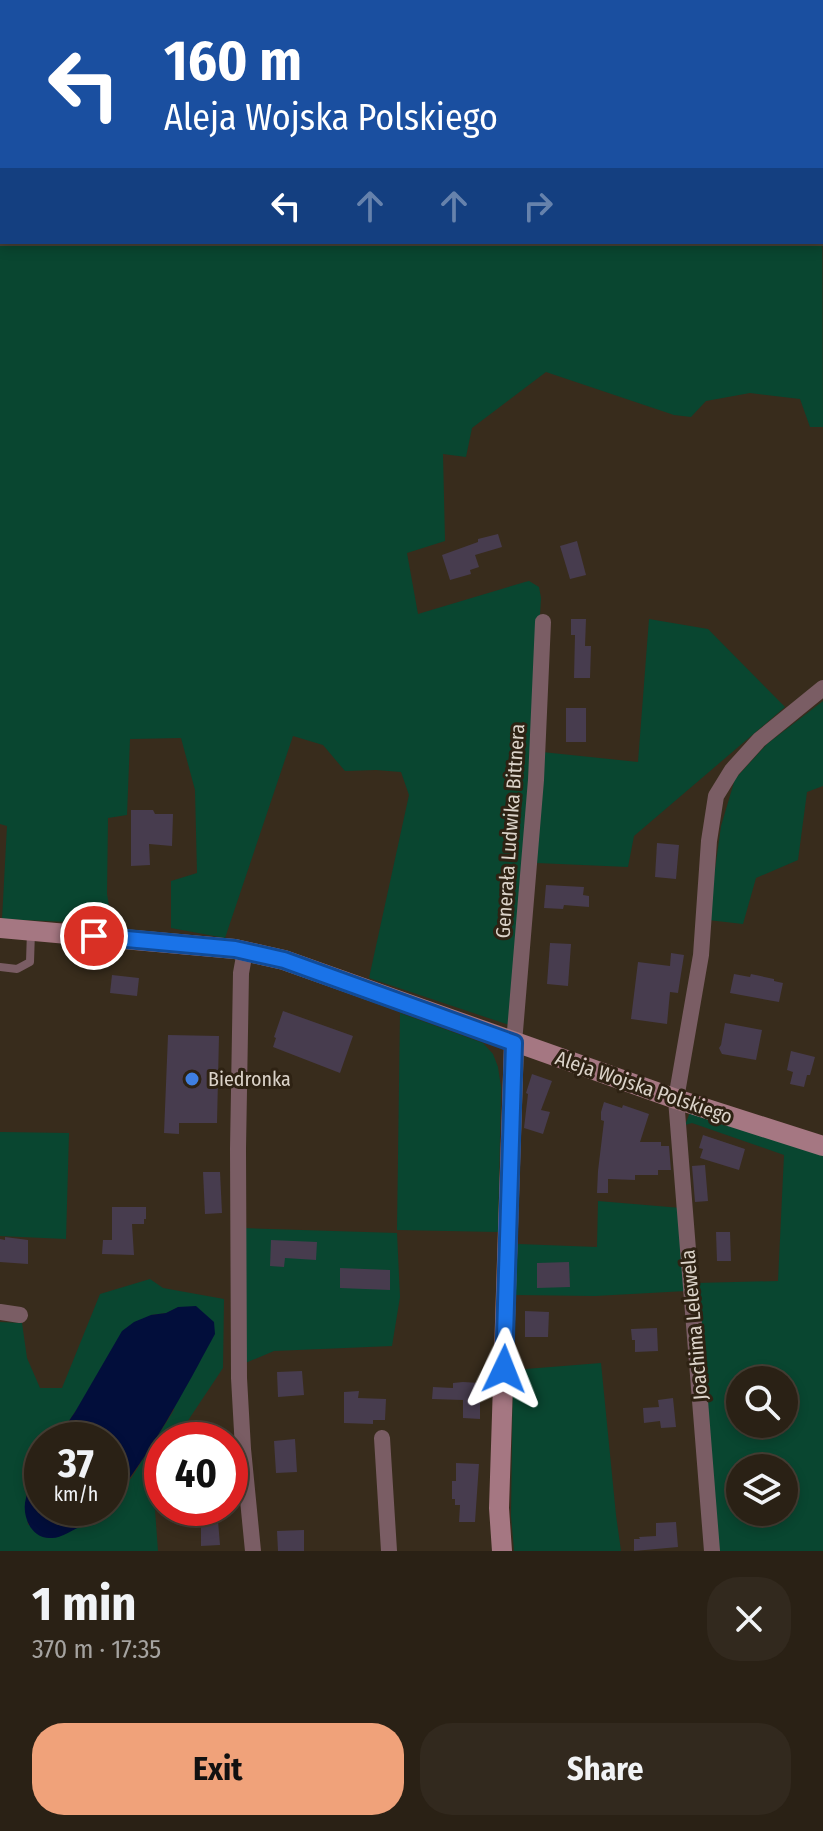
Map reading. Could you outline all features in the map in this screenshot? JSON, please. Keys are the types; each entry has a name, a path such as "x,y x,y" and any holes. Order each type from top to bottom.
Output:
{"street":[{"name":"Generała Ludwika Bittnera","path":"514,1043 536,780 543,622"},
{"name":"Joachima Lelewela","path":"712,1551 676,1099 701,955 709,841 716,796 732,770 759,740 823,688"},
{"name":"Aleja Wojska Polskiego","path":"0,928 245,951 284,960 676,1099 823,1146"},
{"path":"245,951 241,973 238,1149 239,1365 253,1551"},
{"path":"502,1551 499,1508 514,1043"},
{"path":"0,1312 20,1315"},
{"path":"382,1438 389,1551"}],"lane":[{"path":"0,967 17,969 30,962 31,930"}],"green space":[{"path":"0,244 822,244 823,427 810,427 800,399 750,393 706,401 691,417 674,415 546,372 472,428 466,457 443,454 445,541 407,553 418,614 529,581 539,587 541,598 515,1027 369,978 409,795 401,772 345,771 323,745 293,736 225,938 171,928 171,881 197,873 195,790 181,738 130,739 127,815 108,818 107,894 112,924 2,919 7,826 0,824"},
{"path":"649,619 708,629 785,707 634,836 628,867 537,863 542,752 638,762"},
{"path":"823,701 823,786 807,792 798,860 756,878 743,924 708,920 721,826 735,779 767,744"},
{"path":"400,1013 483,1043 493,1054 501,1087 498,1232 397,1230"},
{"path":"691,1110 823,1154 823,1551 719,1551 696,1283 778,1281 784,1155 692,1123 685,1125"},
{"path":"0,1132 69,1133 66,1239 0,1236"},
{"path":"598,1201 681,1208 686,1291 595,1296 515,1295 518,1244 597,1247"},
{"path":"242,1228 397,1233 400,1297 392,1346 274,1351 243,1364"},
{"path":"150,1279 163,1288 224,1299 223,1368 187,1422 166,1422 174,1410 179,1307 167,1313 151,1315 68,1422 24,1422 24,1526 128,1526 128,1482 144,1458 144,1526 156,1526 158,1551 0,1551 0,1322 22,1323 27,1358 40,1388 62,1388 100,1294"},
{"path":"601,1363 621,1551 514,1551 511,1516 513,1370"}],"shaded area":[{"path":"196,1306 214,1322 215,1334 166,1422 144,1422 144,1456 128,1480 128,1422 68,1422 122,1331 134,1322 178,1307"},
{"path":"30,1526 80,1526 52,1538 45,1538"}],"building":[{"path":"498,534 502,547 475,555 479,567 470,570 471,574 450,580 442,555"},
{"path":"577,541 586,575 570,579 560,546"},
{"path":"571,619 586,619 585,646 591,646 590,678 574,678 575,635 571,635"},
{"path":"566,708 586,708 586,742 566,742"},
{"path":"131,810 173,814 172,846 149,844 150,865 131,866"},
{"path":"657,843 679,845 676,879 655,877"},
{"path":"546,885 584,887 583,895 589,896 589,907 564,905 563,909 544,908"},
{"path":"550,943 571,944 568,986 547,984"},
{"path":"671,953 684,955 678,993 670,992 667,1024 631,1019 638,962 670,966"},
{"path":"734,974 750,977 751,974 783,983 779,1002 730,993"},
{"path":"112,975 139,978 137,996 110,993"},
{"path":"283,1011 353,1036 340,1073 273,1047"},
{"path":"725,1023 762,1030 756,1060 722,1054 719,1048"},
{"name":"Biedronka","path":"168,1035 219,1036 217,1123 179,1123 179,1134 164,1133"},
{"path":"791,1051 815,1057 804,1087 790,1084 793,1072 787,1070"},
{"path":"532,1074 552,1081 541,1110 550,1112 543,1134 524,1128 526,1093"},
{"path":"604,1102 649,1114 640,1142 661,1142 661,1146 669,1146 671,1170 658,1170 658,1175 635,1175 635,1180 608,1179 608,1193 597,1193"},
{"path":"703,1135 745,1149 739,1170 700,1158"},
{"path":"705,1165 708,1201 695,1202 692,1166"},
{"path":"203,1172 220,1172 222,1213 205,1214"},
{"path":"112,1207 146,1207 144,1224 132,1224 134,1255 102,1254 103,1240 112,1240"},
{"path":"716,1232 730,1232 731,1261 717,1261"},
{"path":"5,1237 28,1240 28,1264 0,1262 0,1239 5,1240"},
{"path":"271,1240 317,1242 316,1260 285,1258 284,1267 270,1266"},
{"path":"569,1262 570,1287 537,1288 537,1263"},
{"path":"340,1268 390,1270 390,1290 340,1288"},
{"path":"525,1311 549,1312 548,1337 525,1337"},
{"path":"657,1328 658,1351 635,1352 631,1329"},
{"path":"302,1371 304,1395 278,1397 277,1372"},
{"path":"453,1383 480,1383 480,1419 463,1418 463,1400 432,1399 433,1387 453,1388"},
{"path":"359,1391 358,1398 386,1399 385,1420 373,1420 373,1424 344,1423 344,1392"},
{"path":"673,1398 676,1427 661,1428 660,1421 644,1423 643,1408 659,1407 658,1400"},
{"path":"295,1439 297,1472 276,1473 274,1441"},
{"path":"456,1463 479,1464 475,1522 459,1522 460,1505 455,1505 455,1499 452,1499"},
{"path":"676,1522 678,1547 634,1551 634,1539 656,1536 656,1523"},
{"path":"201,1526 218,1526 220,1545 201,1546"},
{"path":"304,1530 304,1551 278,1551 277,1531"}],"place":[{"name":"Biedronka","path":"192,1079"}],"route":[{"path":"94,936 235,949 284,960 514,1043 504,1369"}]}
